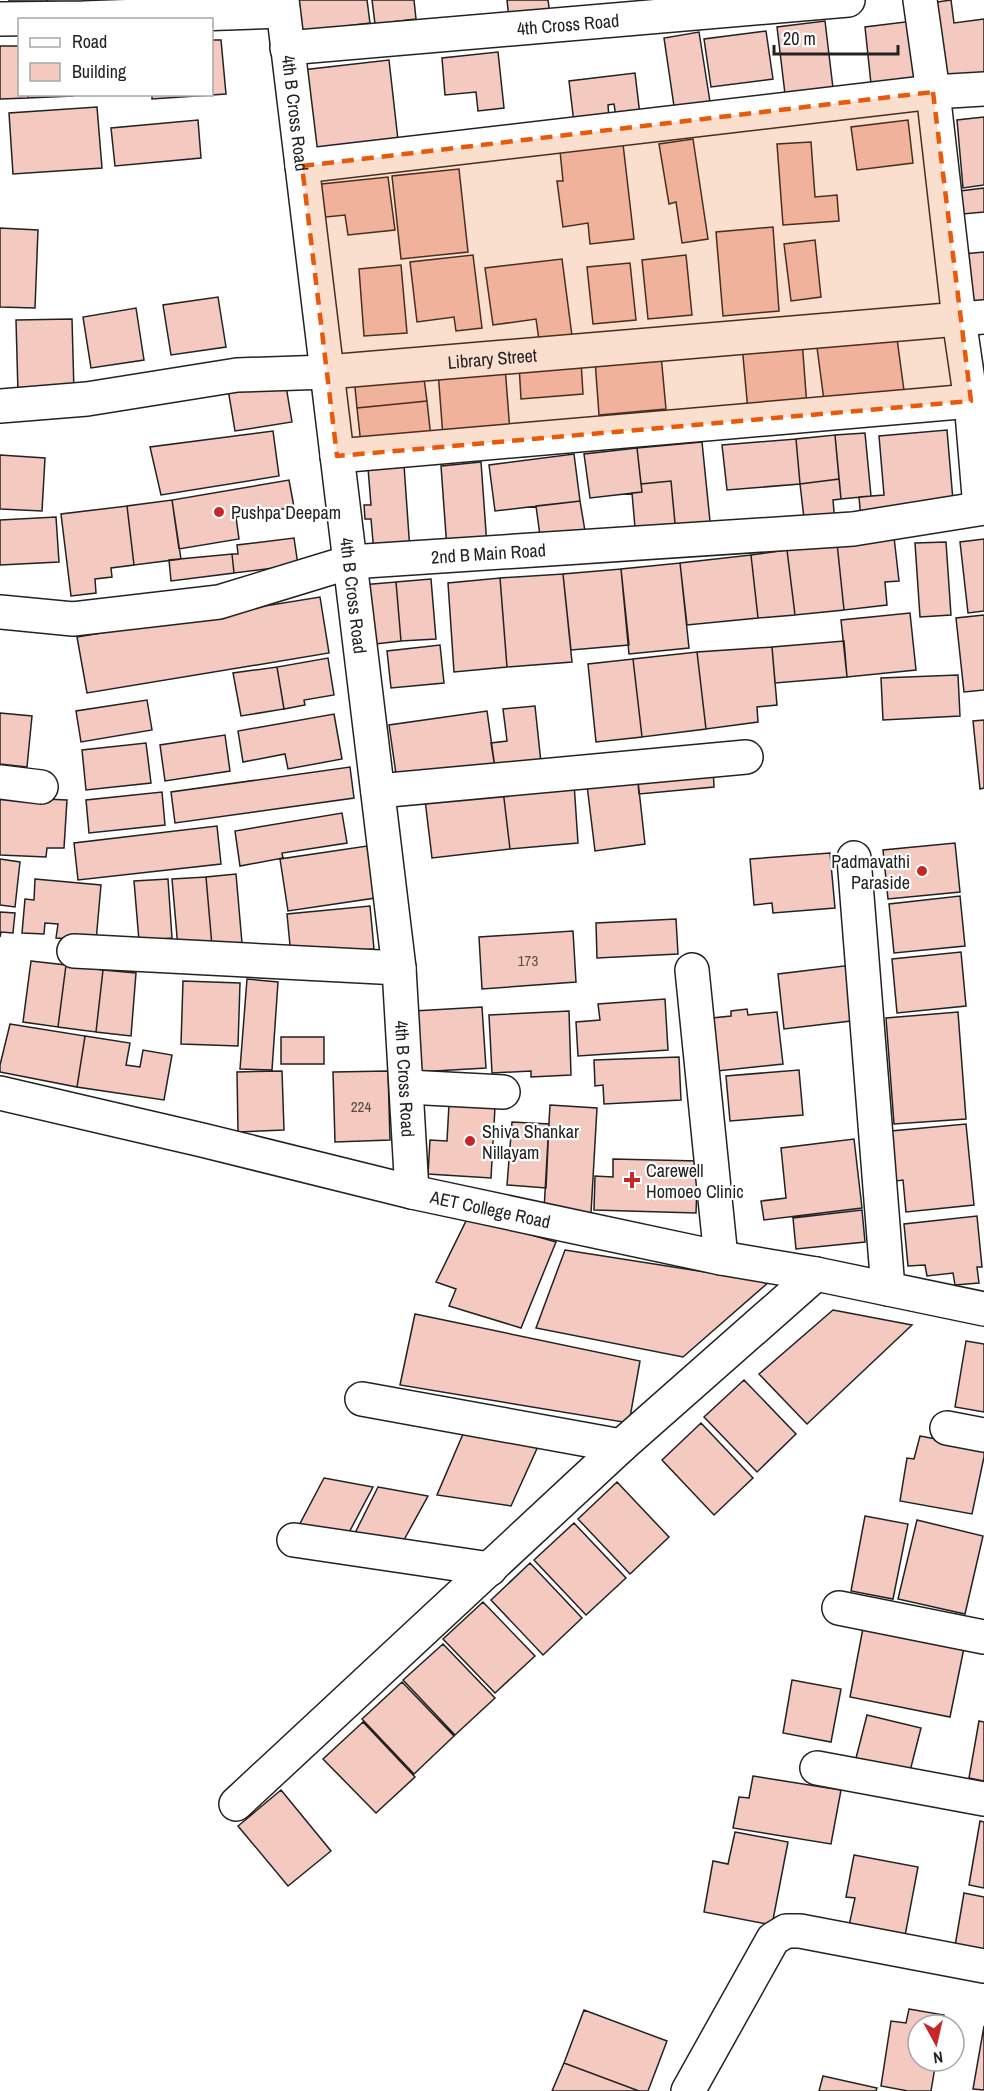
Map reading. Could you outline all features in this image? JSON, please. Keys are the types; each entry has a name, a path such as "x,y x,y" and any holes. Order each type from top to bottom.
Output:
{"street":[{"name":"4th Cross Road","path":"288,48 848,0"},
{"path":"920,0 971,318 971,401 982,508"},
{"name":"4th B Cross Road","path":"282,5 399,968 412,1192"},
{"path":"83,18 282,5"},
{"path":"0,19 18,19"},
{"path":"302,166 933,92 984,89"},
{"name":"Library Street","path":"0,406 87,399 237,375 327,372 971,318"},
{"path":"337,456 971,401"},
{"name":"2nd B Main Road","path":"0,612 73,619 219,602 350,562 853,529 982,508"},
{"path":"378,791 746,757"},
{"path":"0,782 41,787"},
{"path":"854,858 888,1289"},
{"path":"74,951 399,968"},
{"path":"692,970 721,1258"},
{"path":"407,1087 503,1092"},
{"name":"AET College Road","path":"0,1093 412,1192 721,1258 816,1274 984,1309"},
{"path":"236,1804 621,1446 816,1274"},
{"path":"362,1399 621,1446"},
{"path":"947,1428 984,1435"},
{"path":"294,1540 490,1569"},
{"path":"839,1608 984,1637"},
{"path":"817,1768 984,1799"},
{"path":"688,2091 773,1939 786,1932 800,1931 984,1966"}],"highlighted area":[{"path":"933,92 971,401 337,456 302,166"}],"building":[{"path":"9,0 47,0 48,10 9,12"},
{"path":"47,0 96,0 96,7 48,10"},
{"path":"297,0 367,0 370,23 301,32"},
{"path":"372,0 414,0 416,19 375,24"},
{"path":"507,0 548,0 550,14 509,19"},
{"path":"951,0 954,23 984,19 984,73 934,79 924,4"},
{"path":"825,21 833,88 785,94 777,27"},
{"path":"913,21 919,78 871,84 865,27"},
{"path":"766,31 773,79 711,87 704,39"},
{"path":"699,32 711,108 675,113 664,38"},
{"path":"213,40 221,40 226,94 213,95"},
{"path":"0,46 18,46 18,96 28,96 28,98 0,99"},
{"path":"498,52 504,108 478,111 476,92 445,95 442,58"},
{"path":"389,60 398,140 310,149 302,70"},
{"path":"635,73 640,115 616,117 614,104 608,105 609,118 574,123 569,81"},
{"path":"28,96 73,96 28,98"},
{"path":"152,96 196,96 152,99"},
{"path":"97,107 102,168 13,174 9,113"},
{"path":"984,117 984,185 963,188 957,120"},
{"path":"198,120 201,158 115,166 111,128"},
{"path":"908,120 913,163 857,170 851,127"},
{"path":"693,139 708,239 682,243 676,202 669,204 659,144"},
{"path":"811,142 815,197 837,195 839,221 783,225 777,144"},
{"path":"623,144 634,239 590,244 588,223 563,227 557,181 563,181 560,151"},
{"path":"459,169 468,252 401,259 392,176"},
{"path":"388,177 395,230 348,235 345,215 316,218 312,185"},
{"path":"984,188 984,212 963,214 960,191"},
{"path":"773,227 779,311 723,316 716,232"},
{"path":"0,228 38,230 35,308 0,307"},
{"path":"815,240 821,297 791,301 784,244"},
{"path":"984,252 984,306 968,307 963,254"},
{"path":"473,255 482,328 456,331 454,317 417,322 410,262"},
{"path":"686,255 692,315 648,319 642,260"},
{"path":"562,259 572,336 539,340 536,319 493,325 485,268"},
{"path":"630,263 636,320 593,324 587,267"},
{"path":"401,265 407,333 364,336 359,269"},
{"path":"218,297 226,347 171,355 163,305"},
{"path":"136,308 144,360 91,368 83,317"},
{"path":"72,319 74,392 18,393 16,320"},
{"path":"896,331 905,398 825,408 816,340"},
{"path":"802,340 807,407 748,411 742,345"},
{"path":"661,355 666,409 599,415 595,360"},
{"path":"581,361 583,394 521,399 519,365"},
{"path":"505,366 510,432 443,437 438,371"},
{"path":"423,371 427,401 357,408 354,377"},
{"path":"285,380 292,422 235,431 228,389"},
{"path":"427,401 431,438 361,445 357,408"},
{"path":"947,430 954,512 861,520 859,497 884,495 879,436"},
{"path":"273,431 279,476 161,495 150,447"},
{"path":"865,433 871,496 841,499 835,435"},
{"path":"835,435 839,479 800,484 796,439"},
{"path":"796,439 800,484 727,490 722,445"},
{"path":"702,442 711,531 676,534 671,481 641,484 637,448"},
{"path":"637,448 642,492 590,498 584,454"},
{"path":"574,454 580,501 495,511 489,465"},
{"path":"0,455 45,458 42,511 0,509"},
{"path":"481,462 487,546 447,549 441,466"},
{"path":"404,465 410,551 374,553 371,519 365,519 364,505 371,505 368,468"},
{"path":"839,479 841,499 833,500 835,523 805,527 800,484"},
{"name":"Pushpa Deepam","path":"289,480 294,507 236,517 239,539 179,549 172,500"},
{"path":"671,481 676,534 636,539 632,493 642,492 641,484"},
{"path":"172,500 181,559 134,565 127,506"},
{"path":"580,501 586,537 541,543 536,506"},
{"path":"127,506 134,565 111,568 112,577 95,579 96,593 71,596 61,514"},
{"path":"56,517 59,562 0,565 0,520"},
{"path":"894,537 899,581 885,582 887,605 844,610 837,543"},
{"path":"294,538 298,565 234,573 232,554 238,554 237,545"},
{"path":"984,539 984,611 968,613 960,542"},
{"path":"946,542 951,615 920,617 915,543"},
{"path":"837,543 844,610 795,615 787,550"},
{"path":"787,550 795,615 758,618 751,555"},
{"path":"232,554 234,573 171,581 169,560"},
{"path":"751,555 758,618 687,625 680,563"},
{"path":"680,563 689,648 629,654 621,569"},
{"path":"621,569 629,645 571,650 563,574"},
{"path":"563,574 572,662 507,667 500,578"},
{"path":"500,578 507,667 454,672 448,583"},
{"path":"431,579 436,639 401,641 396,582"},
{"path":"396,582 401,641 367,645 361,585"},
{"path":"320,597 329,653 87,693 77,637"},
{"path":"910,613 916,670 847,677 841,620"},
{"path":"984,615 984,690 964,692 956,618"},
{"path":"844,641 847,677 775,683 772,647"},
{"path":"440,645 444,683 391,688 387,651"},
{"path":"772,647 777,705 757,707 758,722 706,729 697,652"},
{"path":"697,652 706,729 642,737 633,659"},
{"path":"328,658 334,695 304,700 305,705 284,709 277,667"},
{"path":"633,659 642,737 596,742 588,664"},
{"path":"277,667 284,709 241,716 233,673"},
{"path":"958,675 960,716 883,720 881,678"},
{"path":"147,700 152,730 81,742 76,711"},
{"path":"535,706 541,763 495,768 491,743 507,741 503,709"},
{"path":"487,711 495,768 397,781 389,725"},
{"path":"0,713 32,716 27,767 0,764"},
{"path":"334,714 342,759 288,769 285,754 243,762 238,731"},
{"path":"984,720 984,788 980,789 973,721"},
{"path":"225,735 230,771 165,781 160,745"},
{"path":"146,743 151,783 86,790 82,750"},
{"path":"713,765 714,787 639,794 637,772"},
{"path":"350,767 354,798 175,823 171,792"},
{"path":"637,772 645,844 595,851 586,777"},
{"path":"574,783 578,843 510,849 503,790"},
{"path":"503,790 510,849 432,858 425,800"},
{"path":"162,792 165,825 89,833 86,800"},
{"path":"0,797 67,800 64,848 47,848 46,857 0,855"},
{"path":"342,813 347,843 282,853 283,858 240,866 235,831"},
{"path":"217,826 221,864 78,880 74,843"},
{"name":"Padmavathi Paraside","path":"955,843 960,892 888,899 883,850"},
{"path":"367,846 375,898 288,911 280,859"},
{"path":"830,853 835,908 773,913 772,903 754,905 750,859"},
{"path":"0,859 20,862 15,907 0,905"},
{"path":"236,874 242,943 212,946 206,877"},
{"path":"206,877 212,946 178,948 172,879"},
{"path":"35,879 101,885 96,941 56,938 58,924 45,923 44,934 22,933 25,899 34,900"},
{"path":"168,879 172,938 139,941 134,881"},
{"path":"960,896 965,946 894,953 889,904"},
{"path":"370,906 374,949 291,956 287,914"},
{"path":"0,912 15,913 13,933 1,932 0,937"},
{"path":"676,919 678,954 597,958 596,923"},
{"path":"573,931 576,982 482,989 479,937"},
{"path":"961,952 966,1006 897,1013 892,959"},
{"path":"31,961 66,965 58,1027 23,1022"},
{"path":"66,965 103,970 96,1032 58,1027"},
{"path":"852,965 859,1020 784,1029 778,974"},
{"path":"103,970 136,973 131,1036 96,1032"},
{"path":"247,979 278,982 272,1070 240,1069"},
{"path":"183,981 240,983 238,1046 181,1044"},
{"path":"665,999 668,1050 578,1056 576,1022 600,1020 598,1004"},
{"path":"482,1007 486,1068 417,1072 414,1011"},
{"path":"747,1009 748,1015 777,1012 783,1064 717,1071 712,1018 731,1016 731,1011"},
{"path":"569,1011 571,1075 531,1077 531,1071 492,1073 489,1015"},
{"path":"958,1012 966,1119 894,1124 886,1018"},
{"path":"10,1024 85,1036 77,1087 0,1072"},
{"path":"85,1036 130,1043 126,1065 140,1067 143,1050 172,1055 164,1100 77,1087"},
{"path":"281,1037 324,1037 324,1064 281,1064"},
{"path":"679,1057 681,1100 604,1104 603,1085 595,1086 594,1060"},
{"path":"799,1070 803,1115 730,1121 726,1076"},
{"path":"282,1071 284,1130 238,1132 237,1072"},
{"path":"388,1071 390,1140 335,1142 333,1072"},
{"name":"Shiva Shankar Nillayam","path":"449,1104 495,1107 491,1178 428,1174 430,1140 447,1141"},
{"path":"550,1105 597,1108 591,1213 544,1210"},
{"path":"512,1122 549,1124 546,1188 507,1185"},
{"path":"966,1124 974,1205 906,1212 903,1180 896,1181 891,1131"},
{"path":"854,1139 862,1208 764,1220 761,1201 786,1198 781,1148"},
{"path":"613,1159 698,1161 696,1213 594,1210 595,1176 613,1177"},
{"path":"862,1210 865,1242 796,1249 793,1218"},
{"path":"977,1216 982,1267 977,1267 979,1283 955,1285 953,1273 927,1276 925,1265 908,1266 904,1224"},
{"path":"468,1217 556,1242 521,1328 449,1306 456,1289 436,1282"},
{"path":"565,1250 769,1282 683,1357 536,1328"},
{"path":"833,1310 912,1325 807,1424 759,1374"},
{"path":"415,1314 640,1361 629,1423 400,1385"},
{"path":"966,1341 984,1344 984,1412 955,1407"},
{"path":"744,1380 796,1434 757,1472 704,1417"},
{"path":"701,1423 753,1478 714,1515 662,1460"},
{"path":"463,1434 539,1444 511,1506 437,1495"},
{"path":"920,1436 984,1448 972,1514 900,1501 907,1458 914,1459"},
{"path":"324,1478 373,1487 345,1540 296,1531"},
{"path":"617,1482 669,1537 630,1574 578,1519"},
{"path":"378,1487 428,1496 399,1549 351,1541"},
{"path":"865,1516 908,1524 893,1599 851,1591"},
{"path":"917,1520 983,1536 965,1614 898,1599"},
{"path":"574,1523 626,1578 586,1615 534,1560"},
{"path":"530,1563 582,1618 543,1655 491,1600"},
{"path":"483,1602 535,1656 495,1693 443,1639"},
{"path":"863,1628 964,1648 950,1717 850,1697"},
{"path":"443,1644 495,1698 455,1735 403,1680"},
{"path":"792,1680 841,1689 831,1742 783,1733"},
{"path":"402,1682 454,1736 414,1774 362,1719"},
{"path":"867,1715 921,1728 909,1775 855,1762"},
{"path":"979,1721 984,1722 984,1781 969,1778"},
{"path":"363,1722 415,1777 376,1813 323,1759"},
{"path":"753,1776 841,1790 831,1844 733,1828 739,1797 749,1798"},
{"path":"281,1790 331,1851 288,1886 238,1826"},
{"path":"980,1821 984,1822 984,1888 969,1885"},
{"path":"735,1832 788,1842 772,1925 704,1912 713,1861 728,1864"},
{"path":"854,1855 918,1867 905,1936 848,1930 855,1898 846,1897"},
{"path":"964,1893 984,1897 984,1957 954,1952"},
{"path":"909,2009 932,2013 908,2013"},
{"path":"584,2010 667,2041 648,2091 639,2091 564,2063"},
{"path":"891,2021 906,2023 906,2073 934,2073 931,2091 908,2091 881,2086"},
{"path":"984,2026 984,2090 973,2089"},
{"path":"564,2063 639,2091 552,2091"},
{"path":"823,2076 877,2088 876,2091 819,2091"}],"place":[{"name":"Pushpa Deepam","path":"219,512"},
{"name":"Padmavathi Paraside","path":"922,871"},
{"name":"Shiva Shankar Nillayam","path":"470,1141"},
{"name":"Carewell Homoeo Clinic","path":"632,1180"}]}
